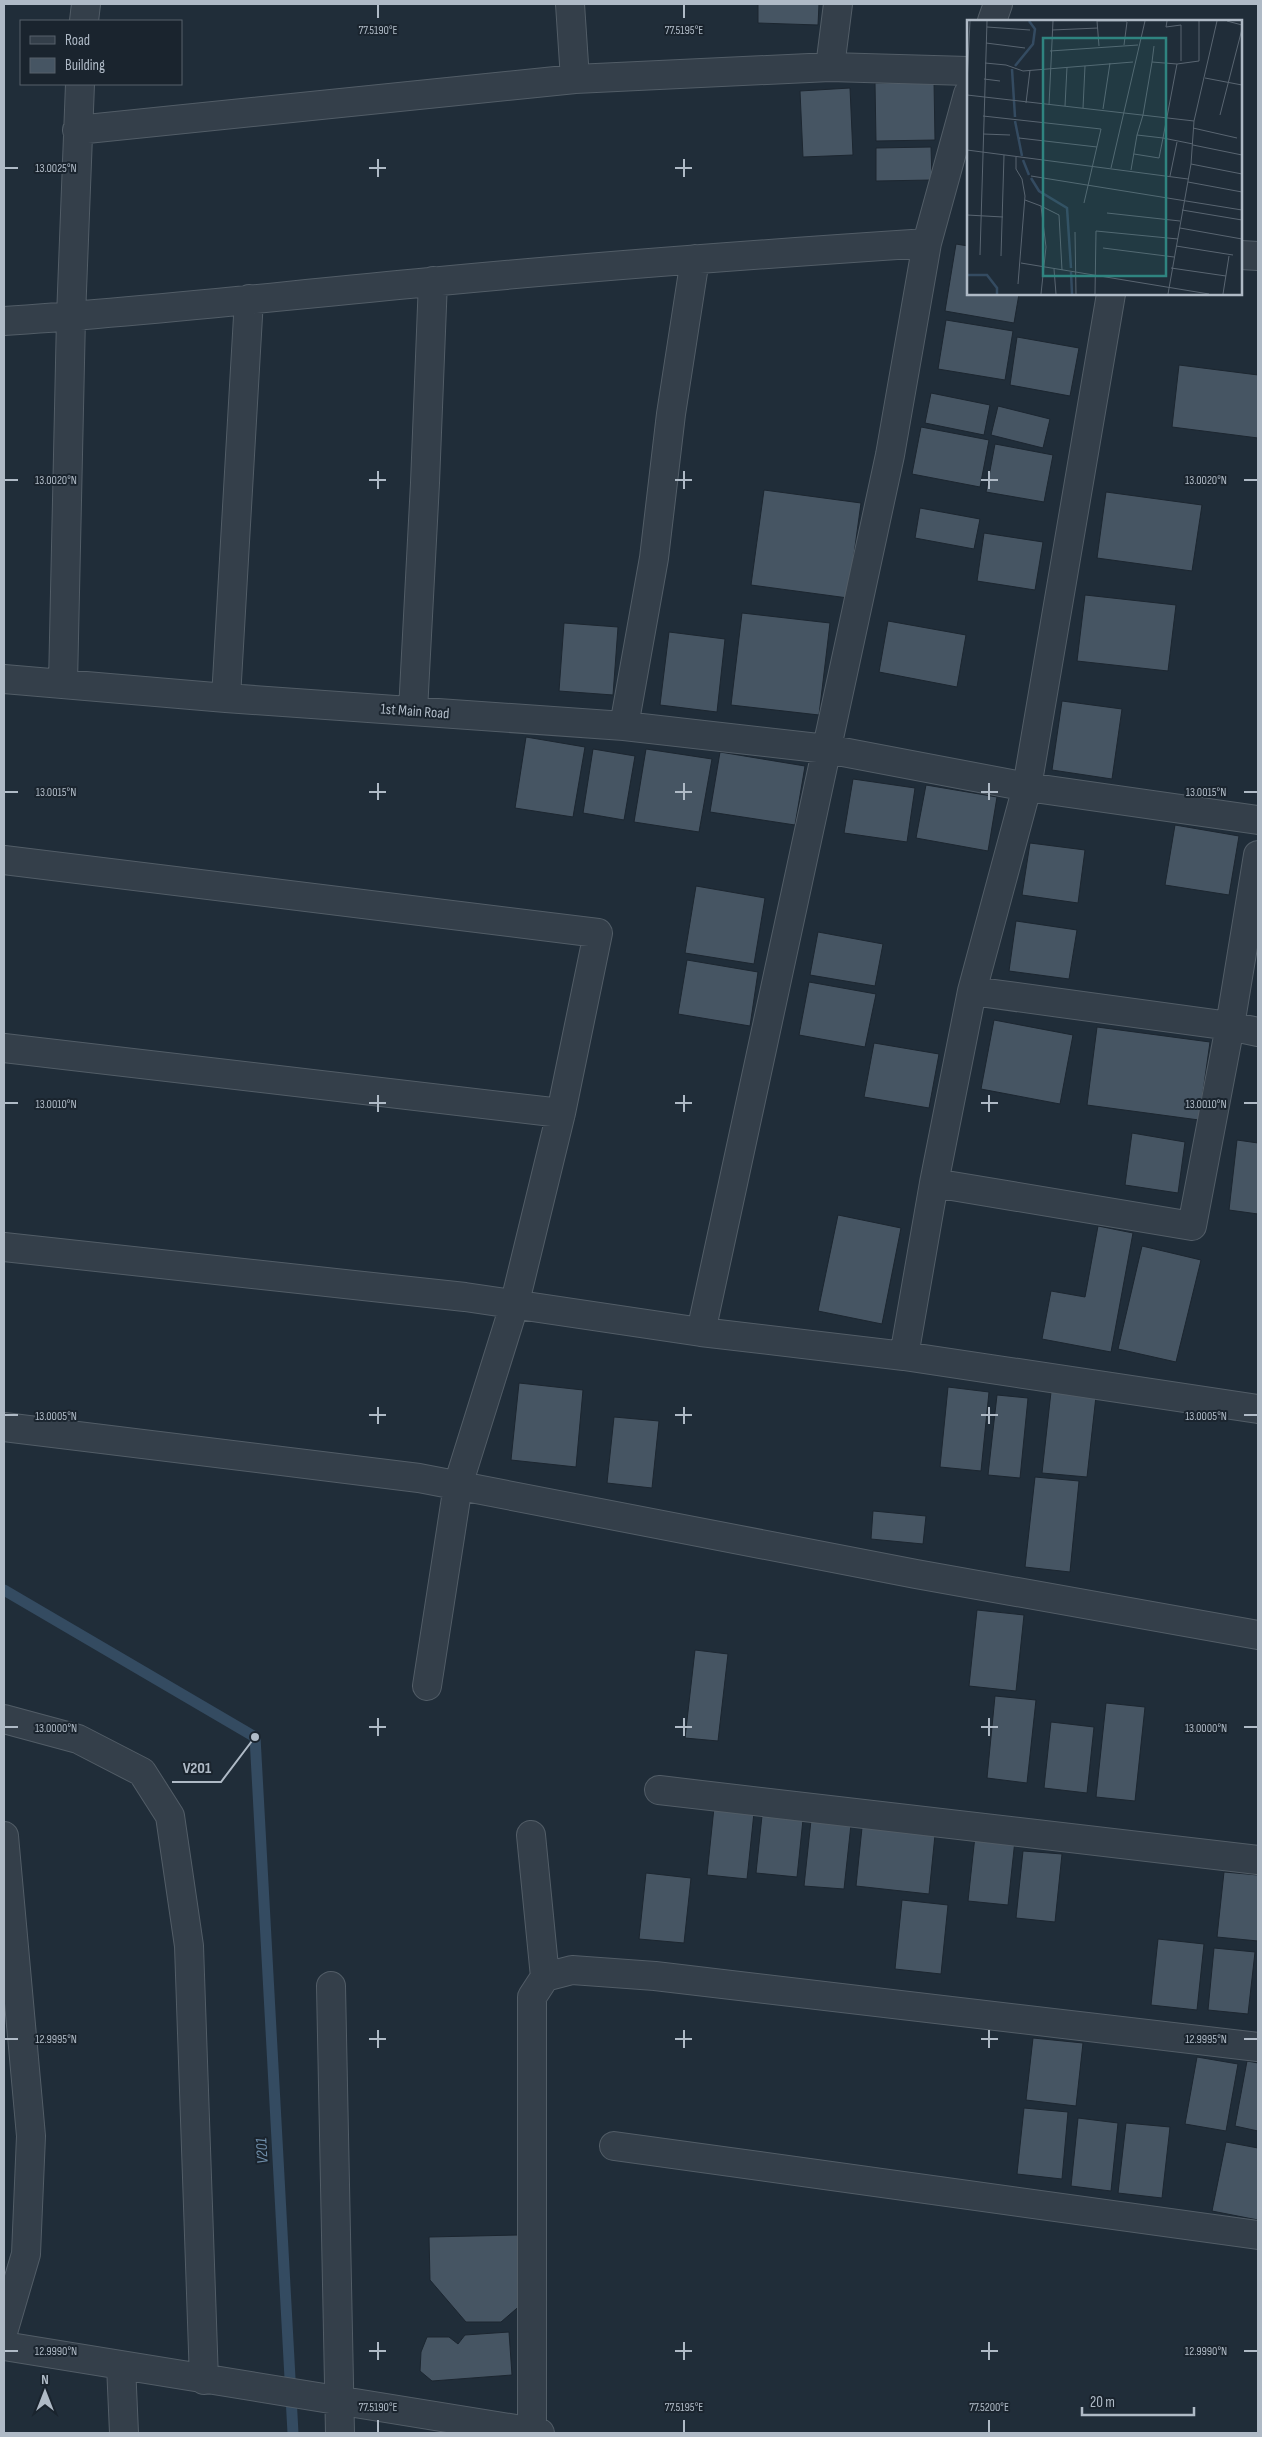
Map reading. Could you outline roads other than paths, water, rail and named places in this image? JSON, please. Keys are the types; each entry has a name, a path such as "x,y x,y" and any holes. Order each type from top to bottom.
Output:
{"street":[{"path":"84,20 86,4"},
{"path":"570,4 575,79"},
{"path":"830,68 838,4"},
{"path":"992,20 998,4"},
{"path":"77,130 575,79 830,68 967,71"},
{"path":"63,684 71,317 80,85"},
{"path":"701,1332 890,455 927,243 967,98"},
{"path":"4,321 71,317 433,281 694,259 927,243"},
{"path":"1242,255 1258,256"},
{"path":"624,726 654,558 671,414 694,259"},
{"path":"413,711 426,483 433,281"},
{"path":"904,1356 934,1183 972,991 1027,787 1111,295"},
{"path":"226,698 249,299"},
{"name":"1st Main Road","path":"4,679 226,698 624,726 827,749 1027,787 1258,820"},
{"path":"934,1183 1192,1226 1230,1026 1258,854"},
{"path":"4,860 598,933 561,1114 514,1306 458,1485 427,1686"},
{"path":"972,991 1230,1026 1258,1032"},
{"path":"4,1048 561,1114"},
{"path":"4,1247 465,1298 701,1332 904,1356 1258,1409"},
{"path":"4,1427 419,1478 916,1574 1258,1635"},
{"path":"4,1720 78,1739 142,1772 170,1816 189,1946 204,2380"},
{"path":"659,1790 1258,1860"},
{"path":"4,2346 535,2433 532,1997 545,1977 531,1835"},
{"path":"4,1836 31,2136 26,2254 4,2329"},
{"path":"545,1977 572,1970 655,1976 1258,2047"},
{"path":"331,1986 340,2433"},
{"path":"614,2146 1258,2236"},
{"path":"121,2365 124,2433"}],"waterway":[{"name":"V201","path":"4,1590 255,1737 293,2433"}],"place":[{"name":"V201","path":"255,1737"}]}
